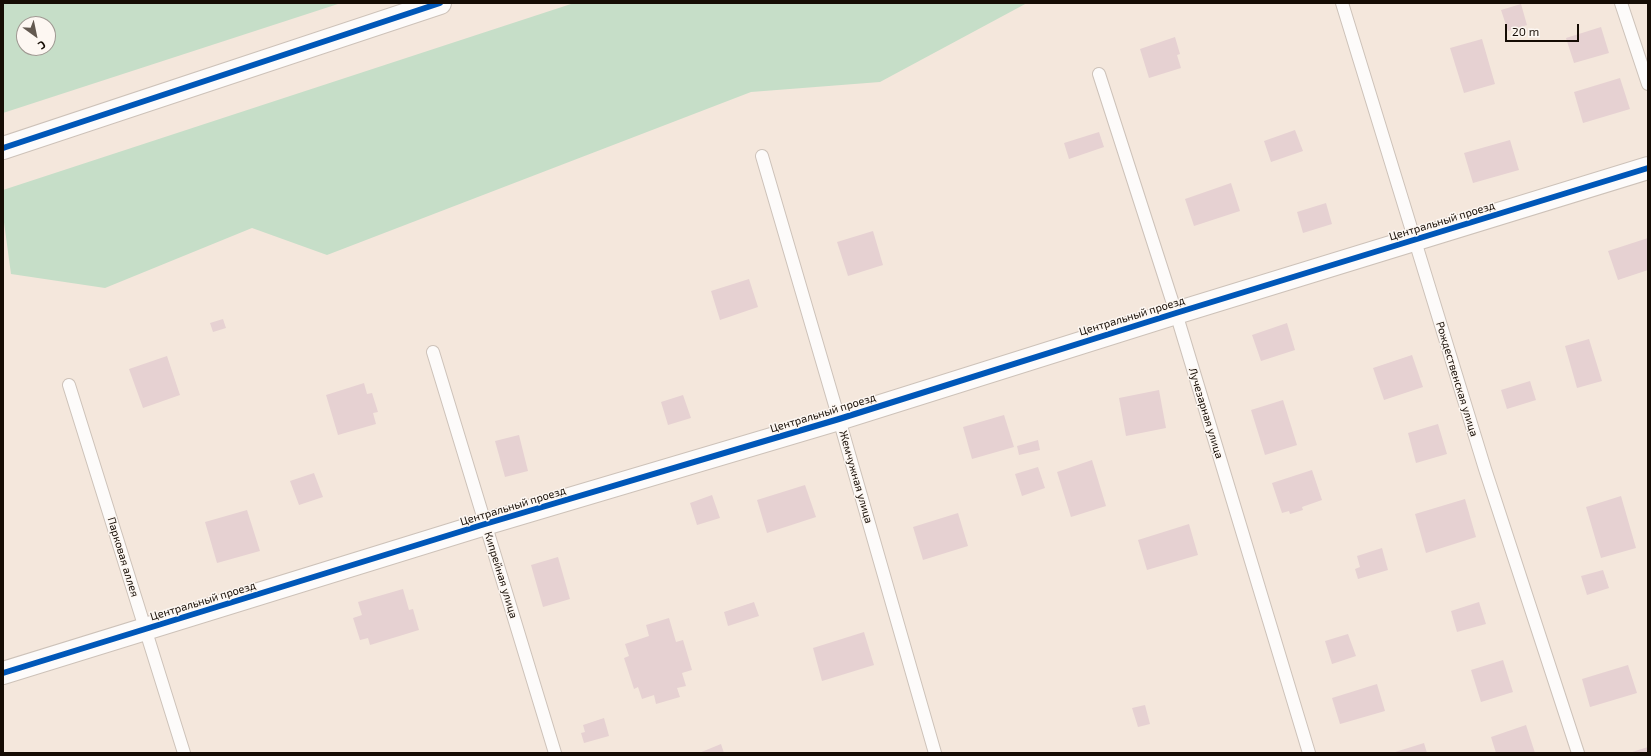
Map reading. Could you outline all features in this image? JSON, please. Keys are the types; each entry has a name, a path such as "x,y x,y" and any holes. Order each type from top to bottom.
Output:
{"street":[{"path":"3,148 440,3"},
{"name":"Центральный проезд","path":"3,673 485,524 839,419 1176,313 1648,168"}],"lane":[{"name":"Рождественская улица","path":"1342,3 1485,469 1578,753"},
{"path":"1622,3 1648,84"},
{"name":"Лучезарная улица","path":"1099,74 1176,313 1310,753"},
{"name":"Жемчужная улица","path":"762,156 935,753"},
{"name":"Кипрейная улица","path":"433,352 556,753"},
{"name":"Парковая аллея","path":"69,385 184,753"}],"green space":[{"path":"3,3 341,3 3,113"},
{"path":"574,3 1027,3 880,82 751,92 327,255 252,228 105,288 11,274 3,215 3,190"}],"building":[{"path":"1521,4 1527,25 1508,31 1501,10"},
{"path":"1601,27 1609,53 1574,63 1566,38"},
{"path":"1175,37 1180,54 1177,55 1181,68 1149,78 1140,49"},
{"path":"1482,39 1495,84 1464,93 1450,48"},
{"path":"1620,78 1630,109 1583,123 1574,92"},
{"path":"1295,130 1303,151 1271,162 1264,141"},
{"path":"1099,132 1104,147 1069,159 1064,143"},
{"path":"1510,140 1519,170 1473,183 1464,153"},
{"path":"1231,183 1240,211 1194,226 1185,199"},
{"path":"1326,203 1332,224 1303,233 1297,212"},
{"path":"873,231 883,265 848,276 837,242"},
{"path":"1648,238 1648,270 1618,280 1608,251"},
{"path":"749,279 758,307 720,320 711,291"},
{"path":"223,319 226,328 213,332 210,323"},
{"path":"1287,323 1295,350 1261,361 1252,335"},
{"path":"1589,339 1602,381 1577,388 1565,346"},
{"path":"1412,355 1423,387 1384,400 1373,368"},
{"path":"167,356 180,395 143,408 129,369"},
{"path":"1530,381 1536,400 1507,409 1501,390"},
{"path":"364,383 367,394 372,393 378,412 373,413 376,424 338,435 326,395"},
{"path":"1159,390 1166,428 1126,436 1119,398"},
{"path":"683,395 691,418 668,425 661,402"},
{"path":"1283,400 1297,445 1265,455 1251,410"},
{"path":"1004,415 1014,447 972,459 963,427"},
{"path":"1438,424 1447,454 1416,463 1408,433"},
{"path":"519,435 528,471 505,477 495,441"},
{"path":"1038,440 1040,450 1019,455 1017,446"},
{"path":"1092,460 1106,506 1071,517 1057,472"},
{"path":"1038,467 1045,488 1022,496 1015,474"},
{"path":"1312,470 1322,500 1302,507 1303,510 1290,514 1289,511 1282,513 1272,483"},
{"path":"314,473 323,497 299,505 290,481"},
{"path":"805,485 816,517 767,533 757,500"},
{"path":"712,495 720,518 697,525 690,503"},
{"path":"1621,496 1636,548 1601,558 1586,507"},
{"path":"1465,499 1476,537 1426,553 1415,514"},
{"path":"247,510 260,551 217,563 205,522"},
{"path":"958,513 968,546 923,560 913,527"},
{"path":"1189,524 1198,555 1147,570 1138,540"},
{"path":"1382,548 1388,570 1358,579 1355,569 1360,567 1357,556"},
{"path":"558,557 570,599 543,607 531,565"},
{"path":"1603,570 1609,588 1587,595 1581,576"},
{"path":"403,589 409,610 413,609 419,630 370,645 368,638 360,640 353,618 362,615 358,602"},
{"path":"754,602 759,616 728,626 724,612"},
{"path":"1479,602 1486,624 1457,632 1451,611"},
{"path":"669,618 676,642 683,640 692,670 682,673 686,686 677,688 680,697 656,704 654,695 642,699 638,687 634,689 624,658 629,656 625,644 649,636 646,625"},
{"path":"864,632 874,665 822,681 813,648"},
{"path":"1348,634 1356,656 1332,664 1325,641"},
{"path":"1503,660 1513,692 1481,702 1471,670"},
{"path":"1628,665 1637,693 1590,707 1582,679"},
{"path":"1377,684 1385,711 1340,724 1332,698"},
{"path":"1145,705 1150,724 1138,727 1132,708"},
{"path":"604,718 609,736 584,743 581,733 585,732 583,725"},
{"path":"1526,725 1535,753 1496,753 1491,737"},
{"path":"1424,743 1427,753 1392,753"},
{"path":"721,744 724,753 699,753"},
{"path":"1648,747 1648,753 1629,753"}],"cycle path":[{"path":"3,148 440,3"},
{"path":"3,673 485,524 839,419 1176,313 1648,168"}]}
